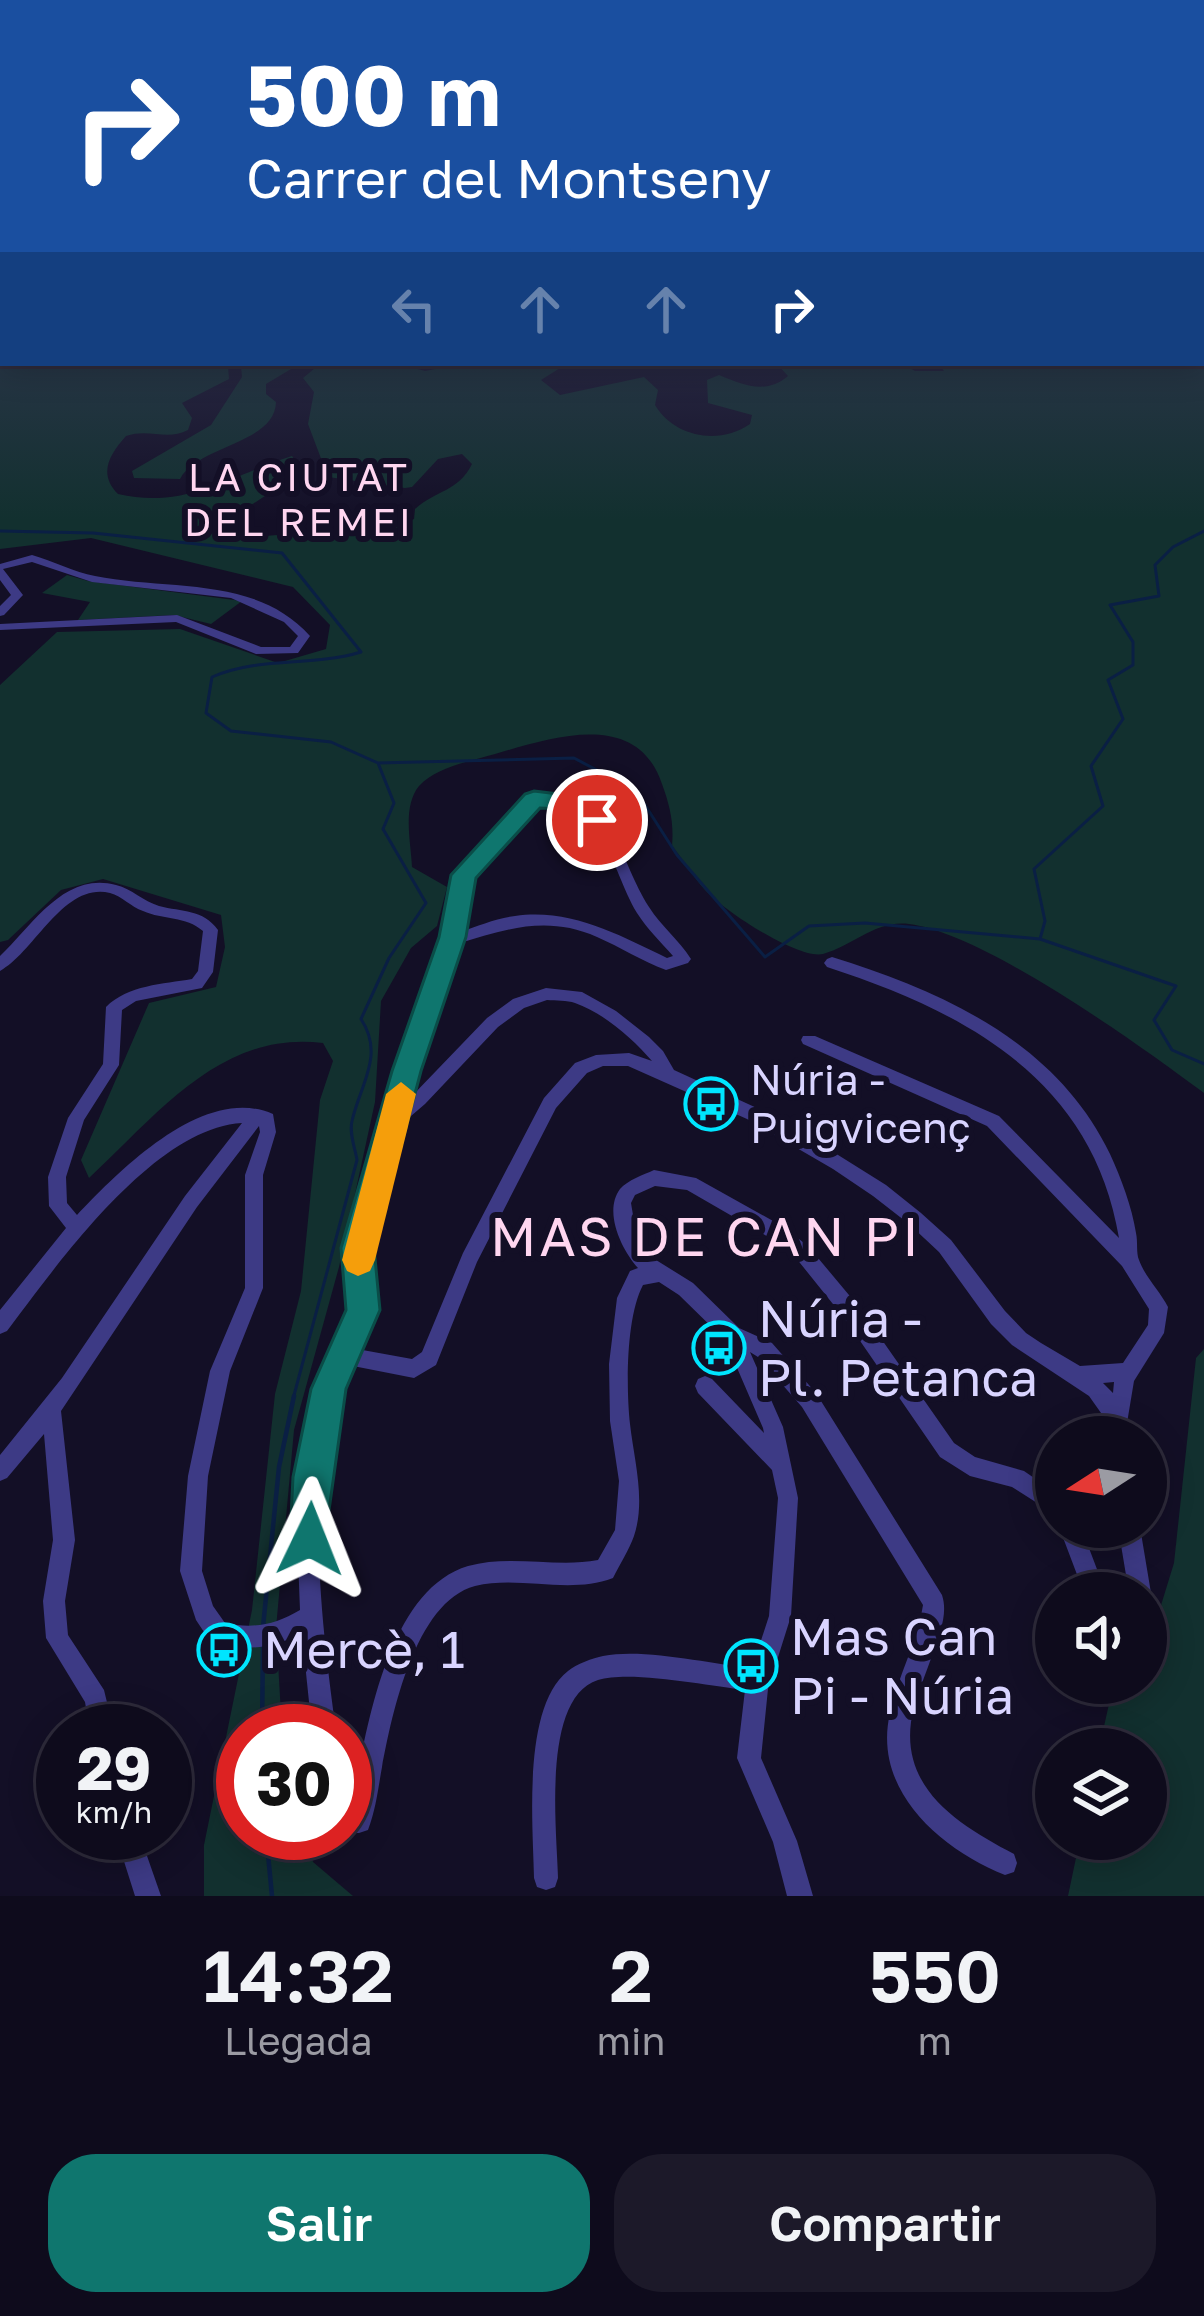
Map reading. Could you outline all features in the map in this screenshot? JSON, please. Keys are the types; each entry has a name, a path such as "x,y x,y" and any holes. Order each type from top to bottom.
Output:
{"street":[{"path":"0,613 17,595 0,570 36,558 87,578 233,595 289,620 304,636 294,650 274,653 177,618 0,627"},
{"path":"322,1704 314,1615 312,1477 328,1389 363,1310 358,1248 451,940 464,875 518,811 547,797 582,808 609,833 638,901 683,959 666,964 598,931 546,919 451,940"},
{"path":"0,965 63,901 91,888 115,890 150,909 197,918 211,930 200,981 182,990 127,998 112,1012 108,1072 76,1118 57,1177 58,1207 76,1227"},
{"path":"832,963 917,992 962,1014 1056,1086 1100,1142 1115,1178 1130,1234 1128,1260"},
{"path":"395,1120 501,1016 543,993 585,997 646,1043 668,1074"},
{"path":"808,1040 993,1121 1128,1260 1159,1307 1157,1327 1129,1372 1121,1416"},
{"path":"342,1355 414,1369 429,1358 469,1259 550,1103 581,1068 602,1060 629,1059 668,1074 822,1154 885,1196 948,1249 986,1309 1021,1341 1105,1395 1114,1416"},
{"path":"0,1471 52,1413 192,1200 258,1115"},
{"path":"0,1324 92,1206 171,1143 225,1118 258,1115 266,1119 268,1132 254,1175 254,1288 209,1412 191,1571 204,1612 218,1633 251,1642 292,1629 314,1615"},
{"path":"800,1896 785,1841 749,1758 759,1680 780,1616 788,1498 782,1467 762,1393 732,1334 686,1289 658,1274 628,1242 622,1203 629,1190 640,1181 672,1179 737,1206 789,1242 820,1273 947,1450 970,1466 1017,1478 1035,1490"},
{"path":"372,1759 418,1617 432,1602 464,1578 493,1572 564,1577 605,1570 620,1549 629,1481 620,1421 626,1298 637,1277 658,1274"},
{"path":"732,1334 765,1349 809,1400 934,1603 898,1722 897,1751 914,1796 941,1824 1005,1863"},
{"path":"1078,1375 1129,1372"},
{"path":"705,1386 782,1467"},
{"path":"52,1413 64,1540 54,1601 57,1638 97,1704"},
{"path":"546,1878 547,1743 552,1713 572,1682 600,1668 759,1680"},
{"path":"136,1860 148,1896"}],"green space":[{"path":"0,366 228,366 229,379 182,403 192,418 188,430 126,436 108,465 108,479 118,494 165,497 207,488 292,456 296,462 274,490 233,517 234,524 253,537 403,524 414,519 415,509 460,480 472,464 462,454 438,459 412,487 405,488 328,477 308,424 314,392 303,378 317,366 406,366 425,371 451,366 563,366 541,380 560,395 644,377 658,390 655,405 674,425 712,436 738,431 750,424 752,415 708,403 707,380 719,375 763,387 788,376 779,366 906,366 915,371 944,371 940,366 1204,366 1204,1093 1061,994 941,932 909,924 885,926 834,950 811,954 761,932 714,899 672,846 662,784 650,760 634,745 591,734 567,736 454,766 426,779 411,804 412,867 447,887 437,926 411,948 381,1001 375,1102 339,1267 294,1430 276,1628 280,1704 233,1704 252,1610 275,1394 301,1291 320,1100 333,1061 323,1043 286,1042 222,1063 166,1104 89,1178 81,1160 149,1003 216,987 225,947 221,915 103,879 61,890 8,940 0,942 0,685 57,632 180,629 278,663 326,649 330,625 293,587 91,538 0,549"},
{"path":"241,366 296,366 266,384 266,394 276,402 272,416 250,436 202,459 180,479 134,478 132,471 211,425 242,377"},
{"path":"67,575 242,601 211,624 174,615 78,620 90,602 42,593"},
{"path":"1204,1349 1204,1896 1068,1896 1076,1860 1167,1860 1167,1728 1104,1728 1109,1704 1167,1704 1167,1586 1174,1563 1196,1358"},
{"path":"216,1786 216,1860 313,1860 353,1896 204,1896 204,1845"}],"waterway":[{"path":"0,531 93,533 282,553 361,652 249,666 212,677 206,713 231,731 331,742 378,763"},
{"path":"1040,939 1045,921 1034,869 1103,806 1091,766 1123,719 1108,680 1133,665 1133,642 1110,605 1159,596 1155,565 1173,547 1204,531"},
{"path":"378,763 574,758 636,791 677,855 765,957 809,926 865,923 1040,939"},
{"path":"293,1399 357,1160 351,1126 371,1058 361,1019 389,958 426,903 383,829 394,803 378,763"},
{"path":"1040,939 1176,986 1154,1020 1172,1050 1204,1064"},
{"path":"263,1627 279,1467 294,1396"},
{"path":"262,1704 263,1643"},
{"path":"269,1860 272,1896"}],"slow traffic":[{"path":"358,1260 401,1094"}],"place":[{"name":"Núria - Puigvicenç","path":"711,1104"},
{"name":"Núria - Pl. Petanca","path":"719,1348"},
{"name":"Mercè, 1","path":"224,1650"},
{"name":"Mas Can Pi - Núria","path":"751,1666"}],"district":[{"name":"LA CIUTAT DEL REMEI","path":"299,500"},
{"name":"MAS DE CAN PI","path":"706,1237"}],"route":[{"path":"310,1539 312,1477 328,1389 363,1310 358,1248 406,1071 452,937 464,875 518,811 534,800 547,797 567,802 597,820"}]}
